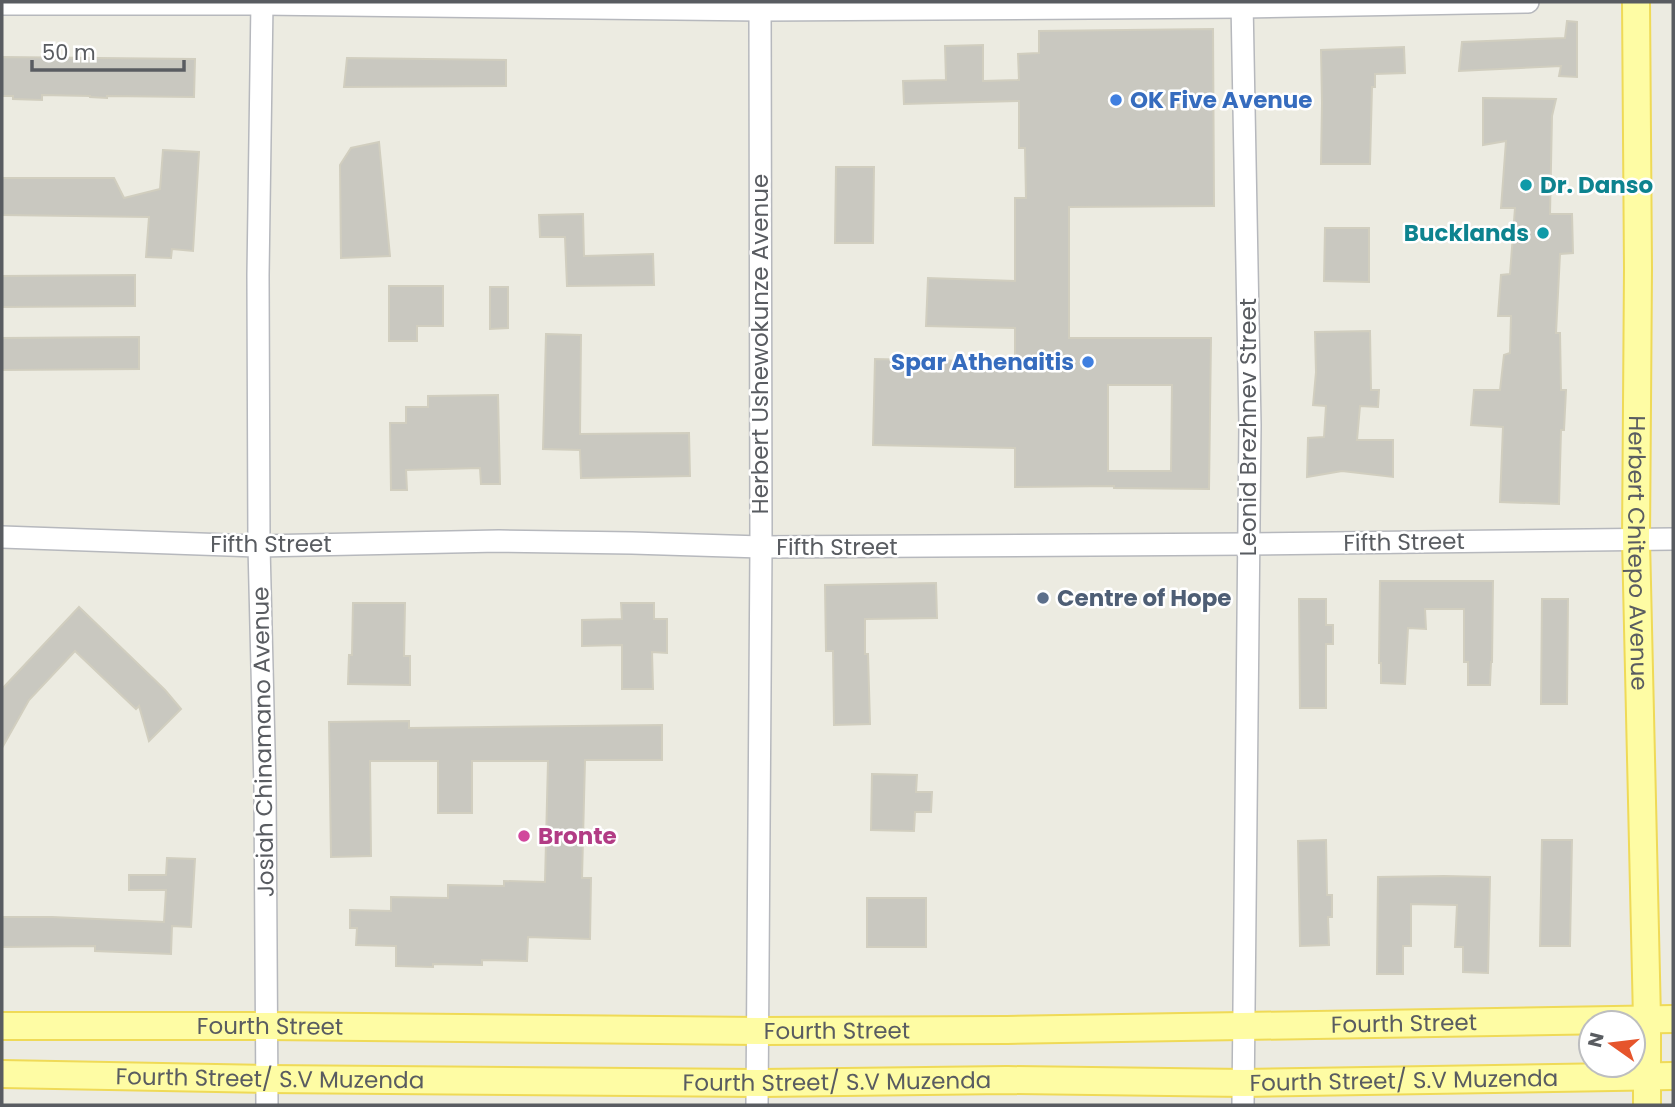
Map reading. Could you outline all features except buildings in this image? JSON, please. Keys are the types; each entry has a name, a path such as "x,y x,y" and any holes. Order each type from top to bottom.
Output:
{"main road":[{"name":"Herbert Chitepo Avenue","path":"1636,2 1636,540 1647,1009"},
{"name":"Herbert Chitepo Avenue","path":"1647,1019 1660,1075 1647,1105"},
{"name":"Fourth Street","path":"1647,1019 1673,1019"},
{"name":"Fourth Street","path":"2,1026 758,1031 1577,1020"},
{"name":"Fourth Street/ S.V Muzenda","path":"2,1074 757,1094 1007,1080 1244,1094 1660,1075"}],"street":[{"path":"2,4 760,6 1528,2"},
{"name":"Josiah Chinamano Avenue","path":"262,3 258,275 259,546 268,1026 267,1105"},
{"name":"Leonid Brezhnev Street","path":"1242,4 1250,425 1244,1094"},
{"name":"Herbert Ushewokunze Avenue","path":"757,1094 761,547 760,6"},
{"name":"Fifth Street","path":"2,537 259,546 499,541 761,547 1673,539"}],"place":[{"name":"OK Five Avenue","path":"1116,100"},
{"name":"Dr. Danso","path":"1526,185"},
{"name":"Bucklands","path":"1543,233"},
{"name":"Spar Athenaitis","path":"1088,362"},
{"name":"Centre of Hope","path":"1043,598"},
{"name":"Bronte","path":"524,836"}]}
